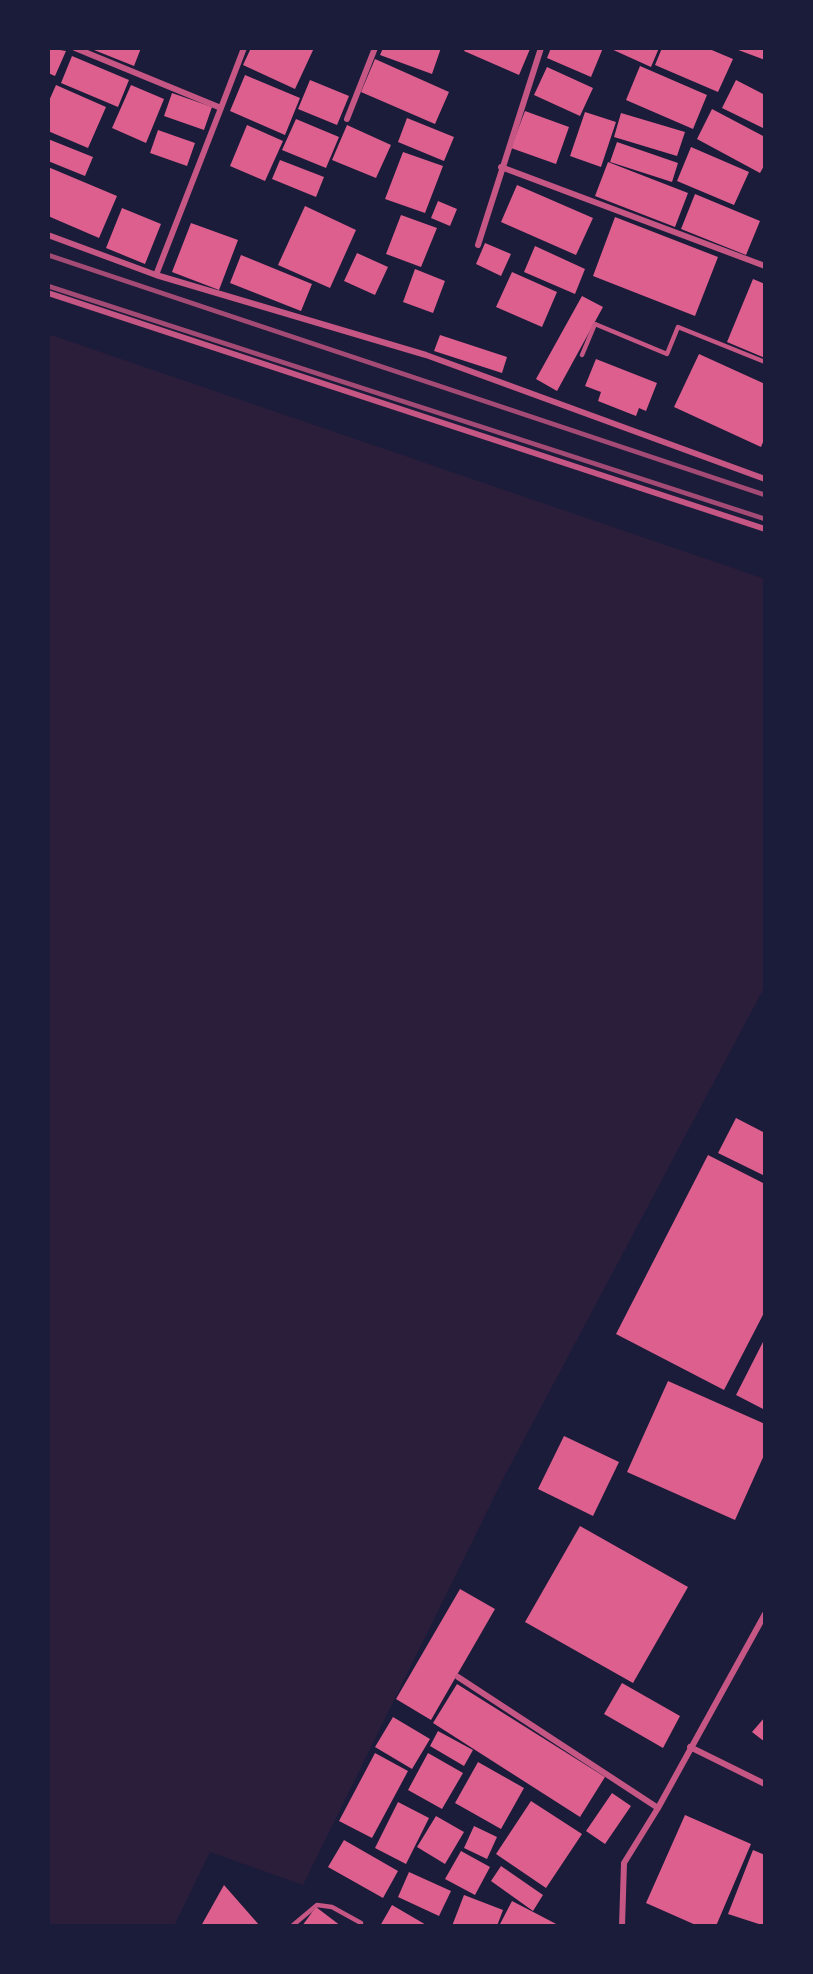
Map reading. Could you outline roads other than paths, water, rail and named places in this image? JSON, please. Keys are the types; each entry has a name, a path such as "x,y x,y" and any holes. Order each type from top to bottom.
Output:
{"street":[{"path":"75,48 221,108"},
{"path":"156,275 244,48"},
{"path":"347,119 375,48"},
{"path":"478,245 493,207 501,167 541,48"},
{"path":"501,167 765,266"},
{"path":"48,235 156,275 426,355 765,479"},
{"path":"48,293 765,529"},
{"path":"622,1926 624,1863 658,1808 765,1614"},
{"path":"458,1677 658,1808"},
{"path":"690,1747 765,1784"}],"lane":[{"path":"582,355 595,324 667,354 678,327 765,362"},
{"path":"292,1926 316,1905 332,1907 360,1923 361,1926"}],"railway":[{"path":"48,255 765,495"},
{"path":"48,286 765,519"}]}
